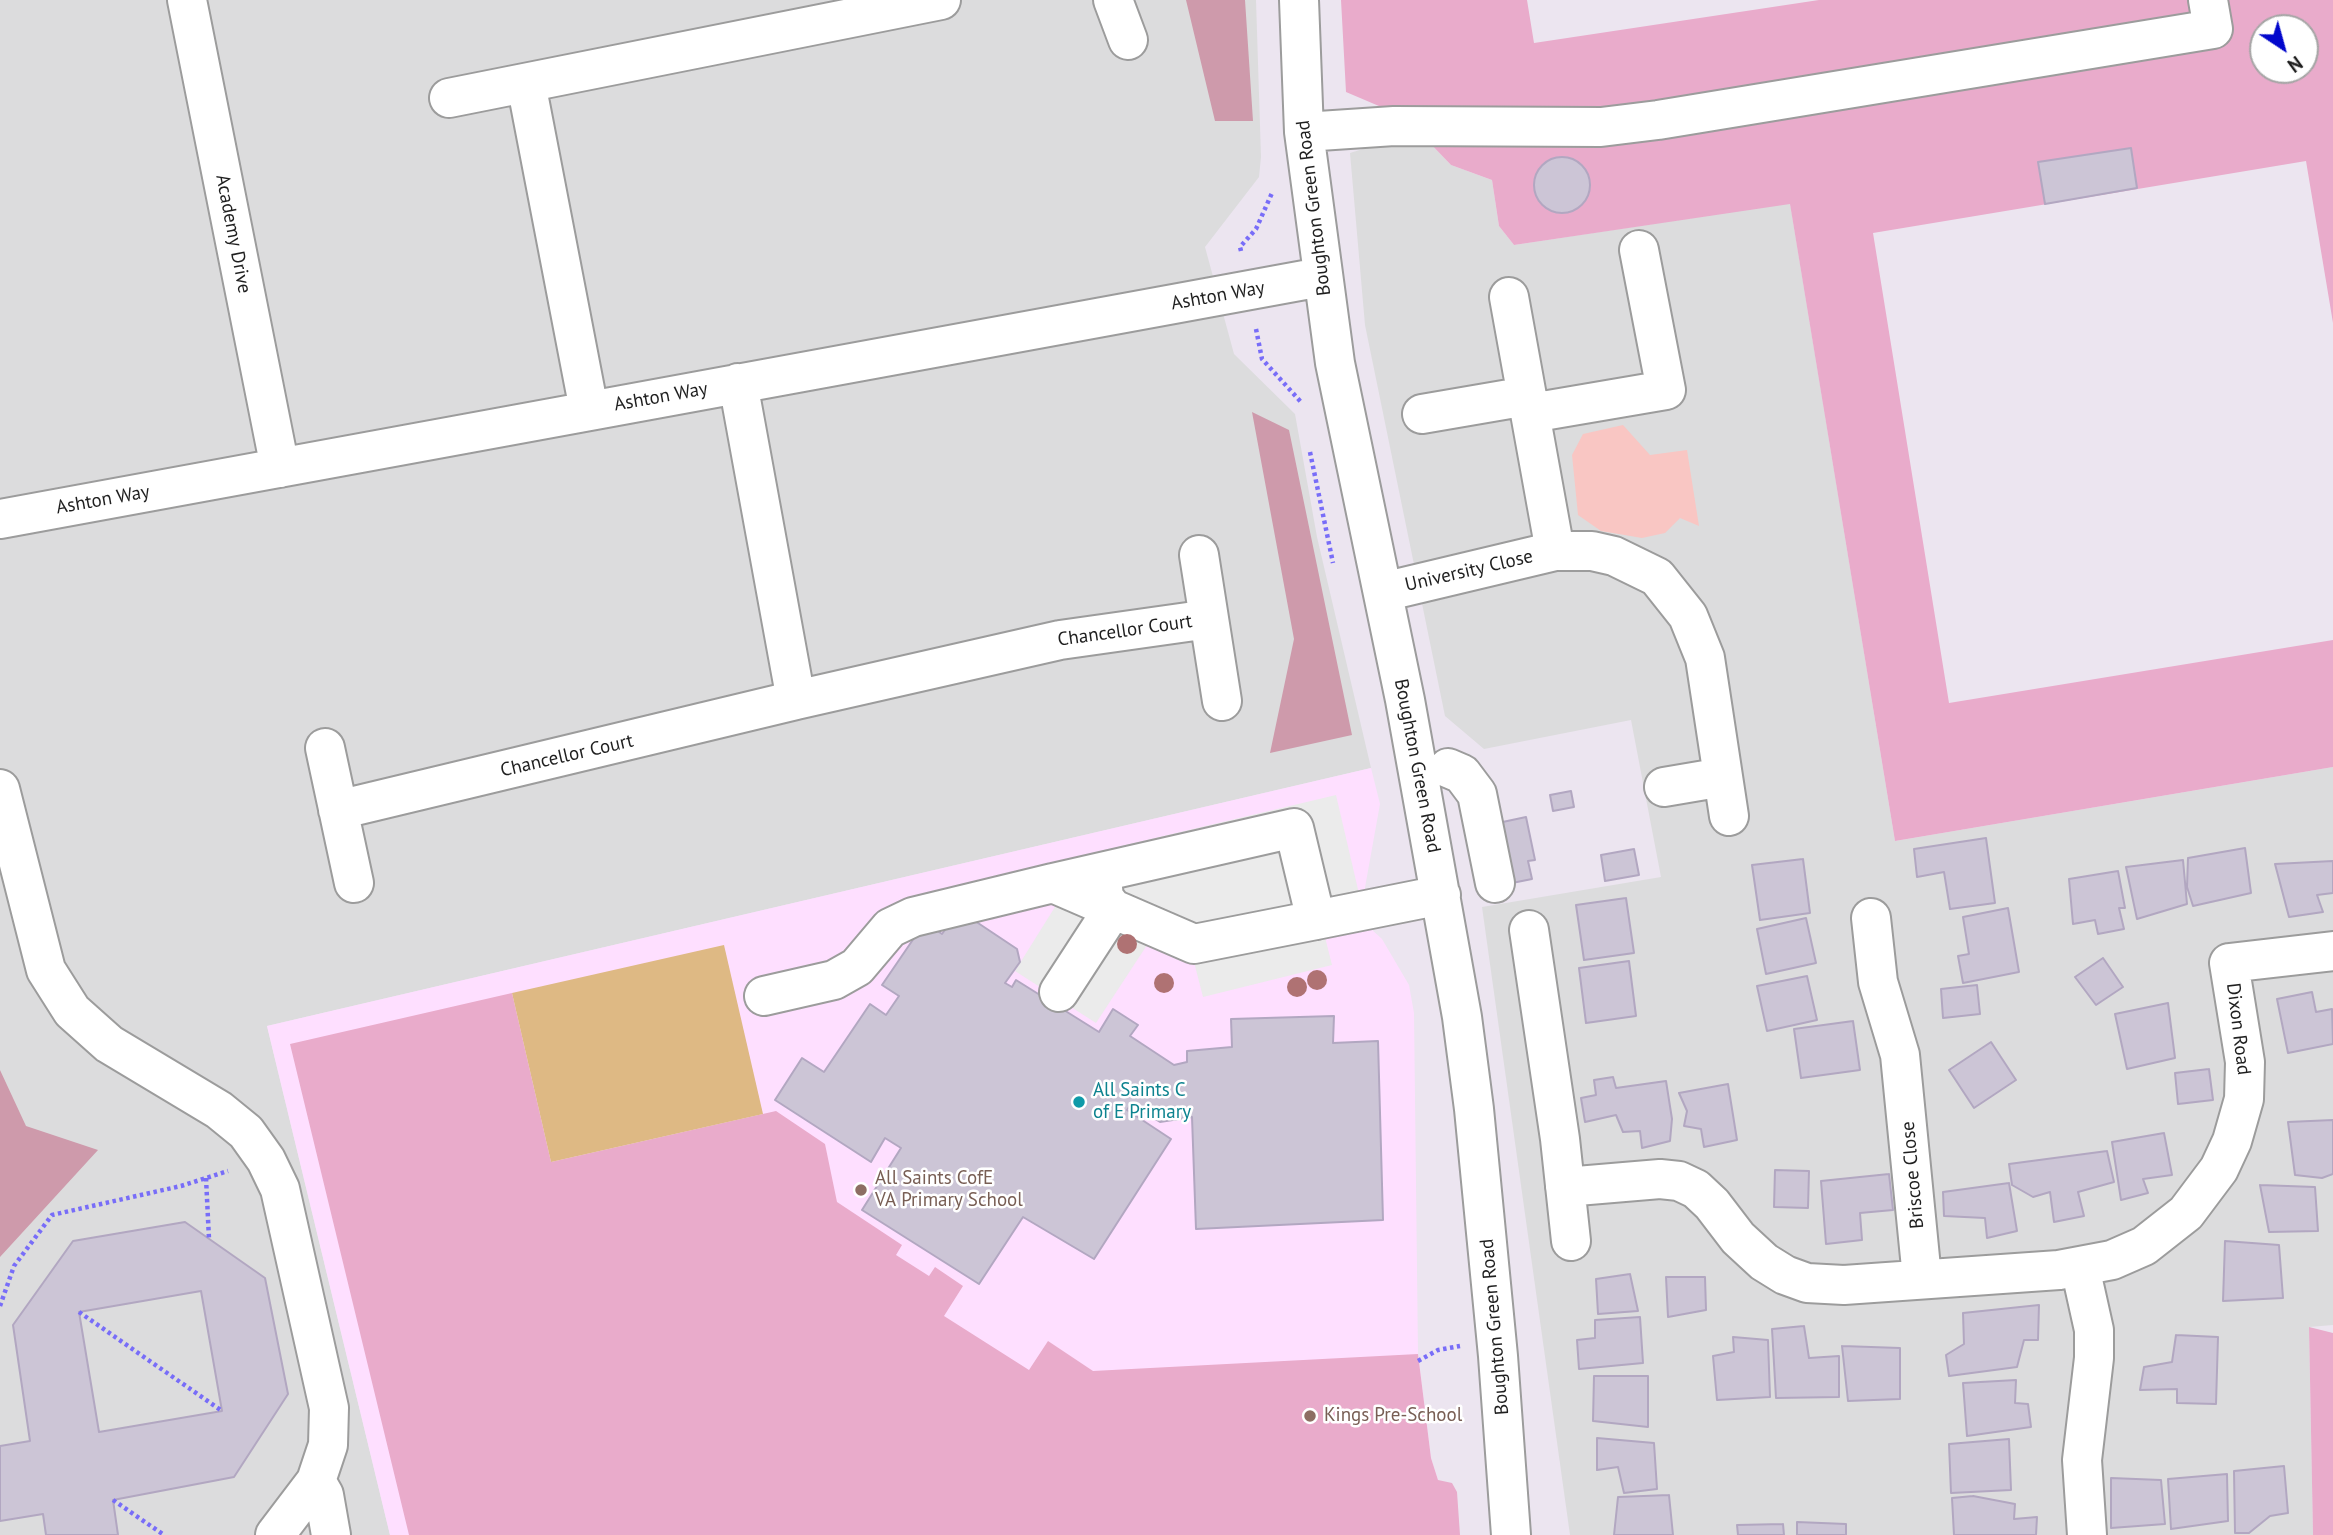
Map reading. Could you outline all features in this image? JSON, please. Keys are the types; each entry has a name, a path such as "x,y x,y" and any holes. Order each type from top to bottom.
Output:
{"street":[{"name":"Academy Drive","path":"187,0 280,468"},
{"path":"449,98 941,0"},
{"path":"1113,0 1128,40"},
{"name":"Boughton Green Road","path":"1299,0 1304,132 1321,277 1335,363 1382,592 1434,771 1441,895 1474,1109 1504,1423 1511,1535"},
{"path":"1304,132 1394,126 1601,127 1658,120 2213,29 2208,0"},
{"path":"526,83 589,410"},
{"path":"1422,414 1527,394 1666,390 1639,250"},
{"name":"Ashton Way","path":"0,519 1321,277"},
{"name":"University Close","path":"1509,297 1555,551"},
{"path":"738,383 796,700"},
{"name":"University Close","path":"1382,592 1555,551 1592,551 1614,556 1657,578 1673,594 1688,616 1705,658 1729,816"},
{"name":"Chancellor Court","path":"1199,555 1222,701"},
{"name":"Chancellor Court","path":"338,810 796,700 1060,640 1209,619"},
{"path":"325,748 354,883"},
{"path":"1434,771 1486,761"},
{"path":"1434,771 1462,774 1477,794 1495,883"},
{"path":"1664,787 1723,777"},
{"path":"2,813 46,970 72,1011 109,1044 219,1110 246,1132 266,1160 279,1189 329,1408 328,1446 316,1481 275,1535"},
{"path":"764,996 834,980 857,967 891,928 913,917 1294,828 1316,920"},
{"path":"1113,909 1104,898 1102,888 1107,876 1121,867"},
{"path":"1053,883 1194,944 1441,895"},
{"path":"1059,992 1113,909"},
{"name":"Briscoe Close","path":"1871,918 1878,982 1900,1055 1923,1278"},
{"path":"1529,930 1560,1139 1571,1241"},
{"name":"Dixon Road","path":"2081,1268 2112,1260 2144,1247 2166,1232 2186,1213 2219,1169 2240,1119 2245,1079 2244,1043 2229,963 2333,951"},
{"path":"1565,1187 1660,1179 1679,1181 1696,1189 1712,1204 1738,1238 1764,1262 1785,1275 1807,1283 1844,1285 2081,1268 2094,1344 2082,1460 2087,1535"},
{"path":"316,1481 324,1495 331,1535"}],"path":[{"path":"1258,338 1262,359 1301,402 1304,415"},
{"path":"1308,443 1336,576"},
{"path":"0,1306 14,1265 52,1215 206,1178 266,1160"},
{"path":"206,1178 209,1239"},
{"path":"79,1312 222,1411"},
{"path":"1418,1361 1438,1350 1467,1345"},
{"path":"113,1500 164,1535"}],"shaded area":[{"path":"0,0 1256,0 1261,157 1259,177 1205,247 1234,354 1295,414 1317,537 1371,768 267,1026 390,1535 0,1535"},
{"path":"1186,0 1245,0 1253,121 1215,121"},
{"path":"1341,0 1527,0 1534,43 1819,0 2333,0 2333,323 2306,161 1873,233 1949,703 2333,640 2333,767 1895,841 1790,204 1514,245 1499,226 1492,180 1451,165 1425,138 1393,112 1346,92"},
{"path":"1425,138 1451,165 1492,180 1499,226 1514,245 1790,203 1895,841 2333,767 2333,1325 2309,1327 2313,1535 1570,1535 1482,907 1661,877 1631,720 1484,749 1445,716 1365,325 1350,153 1395,139"},
{"path":"1252,412 1289,430 1352,735 1270,753 1294,639"},
{"path":"1623,425 1650,455 1687,450 1699,526 1680,518 1665,533 1642,538 1601,531 1578,515 1572,455 1583,434"},
{"name":"All Saints CofE VA Primary School","path":"1371,768 1380,804 1364,893 1371,929 1382,939 1409,985 1414,1013 1418,1354 1431,1458 1438,1480 1228,1535 390,1535 267,1026"},
{"path":"1336,795 1367,928 1325,937 1332,965 1203,997 1194,962 1149,942 1096,1023 1015,971 1088,854"},
{"path":"724,945 763,1114 551,1162 512,993"},
{"path":"512,993 551,1162 776,1111 825,1144 837,1202 902,1245 896,1255 929,1276 935,1267 963,1286 944,1316 1029,1370 1048,1341 1093,1371 1418,1354 1431,1458 1438,1480 1452,1483 1457,1492 1460,1535 409,1535 290,1044"},
{"path":"0,1070 26,1126 98,1150 0,1257"},
{"path":"2309,1327 2333,1333 2333,1535 2313,1535"}],"building":[{"path":"2131,148 2137,188 2045,204 2038,162"},
{"path":"1556,157 1568,157 1582,165 1590,179 1588,196 1582,205 1568,213 1556,213 1539,201 1534,191 1534,179 1546,162"},
{"path":"1571,791 1574,807 1553,811 1550,795"},
{"path":"1526,817 1535,860 1528,861 1532,879 1512,883 1498,823"},
{"path":"1986,838 1995,903 1950,909 1944,872 1917,877 1914,849"},
{"path":"2245,848 2251,893 2193,906 2187,887 2188,858"},
{"path":"1634,849 1639,875 1605,881 1601,855"},
{"path":"1803,859 1810,913 1760,920 1752,865"},
{"path":"2183,860 2187,904 2137,919 2126,867"},
{"path":"2333,861 2333,893 2317,895 2323,912 2289,917 2275,864"},
{"path":"2118,871 2125,908 2119,908 2124,929 2098,934 2095,920 2073,924 2069,879"},
{"path":"1626,898 1634,953 1584,960 1576,905"},
{"path":"2008,908 2019,972 1963,983 1958,956 1969,954 1963,917"},
{"name":"All Saints C of E Primary","path":"969,917 1017,949 1020,962 1005,983 1012,987 1016,980 1099,1032 1113,1009 1138,1025 1130,1036 1174,1065 1187,1062 1187,1051 1232,1047 1231,1019 1334,1016 1333,1043 1378,1041 1383,1220 1196,1229 1192,1117 1160,1122 1131,1104 1127,1110 1171,1139 1094,1259 1023,1217 979,1284 862,1210 901,1148 885,1138 871,1162 775,1100 802,1058 824,1072 870,1004 886,1015 899,996 882,985 925,922 942,934 952,920"},
{"path":"1806,918 1816,963 1766,974 1757,929"},
{"path":"2103,958 2123,987 2096,1005 2075,977"},
{"path":"1629,961 1636,1016 1586,1023 1579,968"},
{"path":"1807,976 1817,1020 1767,1031 1757,986"},
{"path":"1977,985 1980,1014 1943,1018 1941,989"},
{"path":"2312,992 2316,1012 2332,1009 2333,1044 2288,1053 2277,999"},
{"path":"2168,1003 2175,1058 2127,1069 2115,1014"},
{"path":"1853,1021 1860,1070 1801,1078 1794,1029"},
{"path":"1991,1042 2016,1080 1974,1108 1949,1070"},
{"path":"2209,1069 2213,1100 2178,1104 2175,1073"},
{"path":"1613,1077 1616,1088 1666,1081 1672,1119 1670,1141 1642,1148 1640,1131 1623,1132 1616,1115 1585,1122 1581,1098 1596,1095 1594,1080"},
{"path":"1728,1084 1737,1140 1704,1147 1701,1129 1684,1126 1687,1111 1679,1093"},
{"path":"2333,1120 2333,1174 2322,1178 2295,1175 2288,1122"},
{"path":"2164,1133 2172,1175 2143,1179 2148,1193 2121,1200 2112,1142"},
{"path":"2107,1151 2114,1182 2078,1192 2084,1216 2054,1222 2050,1192 2033,1197 2012,1185 2009,1164"},
{"path":"1775,1170 1809,1171 1808,1208 1774,1207"},
{"path":"1889,1174 1893,1210 1860,1213 1862,1240 1826,1244 1821,1181"},
{"path":"2009,1183 2017,1231 1987,1238 1985,1218 1944,1216 1943,1192"},
{"path":"2260,1185 2315,1187 2318,1231 2269,1232"},
{"path":"185,1222 265,1278 288,1394 234,1477 113,1500 118,1535 46,1535 43,1514 0,1521 0,1446 30,1441 13,1325 73,1241","holes":["201,1291 222,1411 99,1432 79,1312"]},
{"path":"2225,1241 2279,1245 2283,1298 2223,1301"},
{"path":"1630,1274 1638,1311 1598,1314 1596,1279"},
{"path":"1666,1277 1705,1277 1706,1310 1668,1317"},
{"path":"2039,1305 2038,1340 2024,1340 2017,1367 1949,1376 1946,1355 1964,1344 1963,1313"},
{"path":"1640,1317 1643,1363 1579,1369 1577,1340 1595,1338 1595,1320"},
{"path":"1804,1326 1809,1358 1839,1356 1839,1397 1776,1398 1772,1329"},
{"path":"2176,1335 2218,1337 2216,1404 2177,1403 2177,1389 2140,1390 2144,1367 2172,1362"},
{"path":"1733,1337 1768,1340 1770,1397 1717,1400 1713,1356 1734,1352"},
{"path":"1842,1346 1900,1348 1900,1399 1848,1401"},
{"path":"1594,1376 1648,1376 1648,1427 1593,1421"},
{"path":"2016,1380 2015,1403 2028,1404 2031,1427 1967,1436 1963,1383"},
{"path":"1597,1438 1654,1443 1657,1489 1624,1493 1618,1467 1597,1470"},
{"path":"2009,1439 2011,1490 1951,1493 1949,1444"},
{"path":"2284,1466 2288,1513 2270,1516 2249,1533 2235,1533 2234,1471"},
{"path":"2227,1474 2228,1521 2171,1529 2168,1479"},
{"path":"2111,1478 2161,1480 2165,1524 2111,1528"},
{"path":"1669,1495 1673,1535 1614,1535 1618,1497"},
{"path":"1973,1496 2015,1504 2014,1519 2037,1517 2036,1535 1954,1535 1952,1498"},
{"path":"1797,1522 1846,1524 1846,1535 1797,1535"},
{"path":"1783,1524 1784,1535 1738,1535 1737,1525"}],"place":[{"name":"All Saints C of E Primary","path":"1079,1102"},
{"name":"All Saints CofE VA Primary School","path":"861,1190"},
{"name":"Kings Pre-School","path":"1310,1416"}]}
